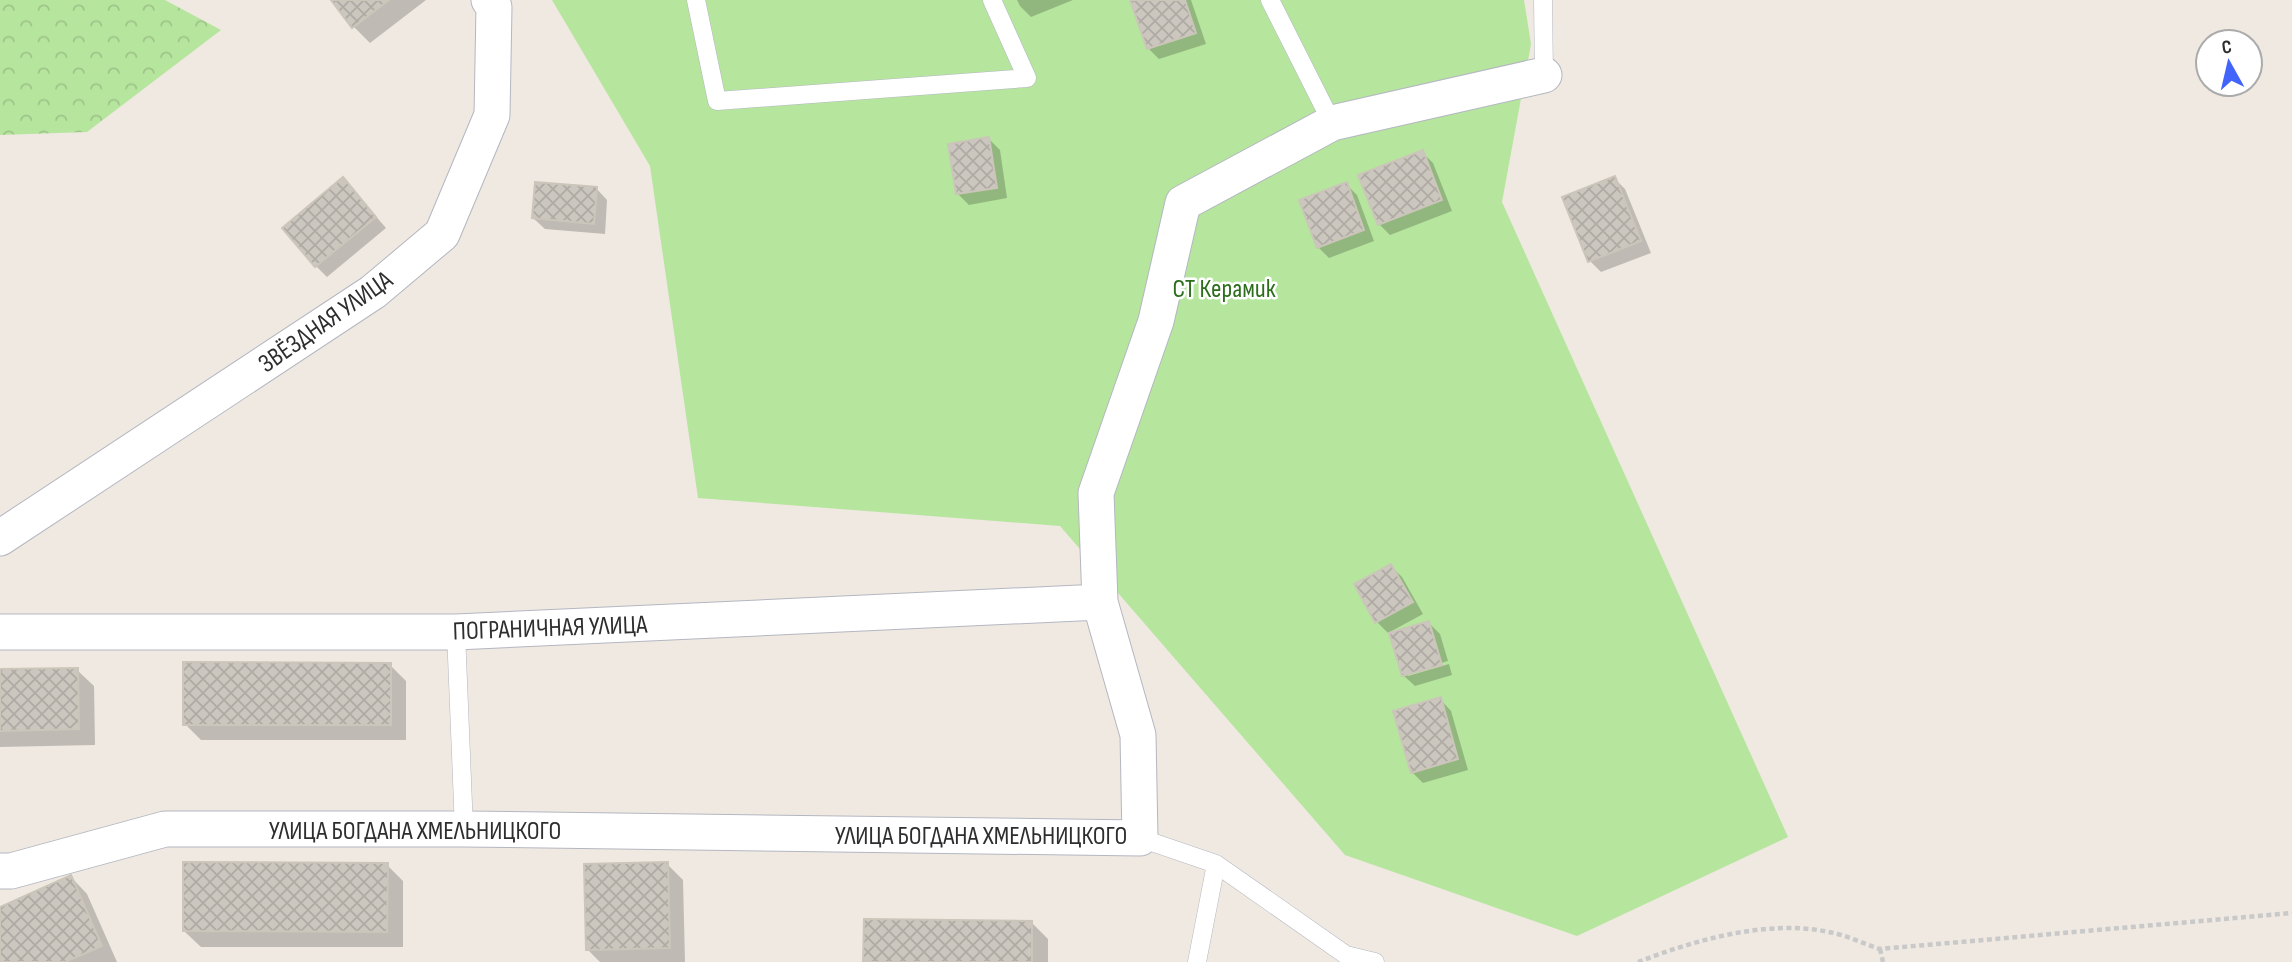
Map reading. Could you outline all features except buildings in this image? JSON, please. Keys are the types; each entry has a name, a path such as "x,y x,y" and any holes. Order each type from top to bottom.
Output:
{"street":[{"name":"ЗВЁЗДНАЯ УЛИЦА","path":"0,538 373,292 442,234 492,115 494,7 489,0"},
{"name":"УЛИЦА БОГДАНА ХМЕЛЬНИЦКОГО","path":"0,871 10,871 164,830 464,829 1140,838 1138,735 1100,602 1096,494 1156,321 1184,203 1332,123 1544,75"},
{"name":"ПОГРАНИЧНАЯ УЛИЦА","path":"0,632 456,632 1100,602"}],"lane":[{"path":"696,0 717,101 1027,78 992,0"},
{"path":"1270,0 1332,123"},
{"path":"1543,0 1544,75"},
{"path":"456,632 464,829"},
{"path":"1140,838 1216,864 1346,955 1375,962"},
{"path":"1197,962 1216,864"}],"path":[{"path":"1638,962 1681,945 1777,926 1830,932 1880,949 2292,913"},
{"path":"1880,949 1883,962"}],"green space":[{"path":"0,0 165,0 221,30 87,132 0,135"},
{"name":"СТ Керамик","path":"552,0 1524,0 1531,44 1502,202 1788,837 1577,936 1345,855 1060,526 698,498 650,166"}]}
